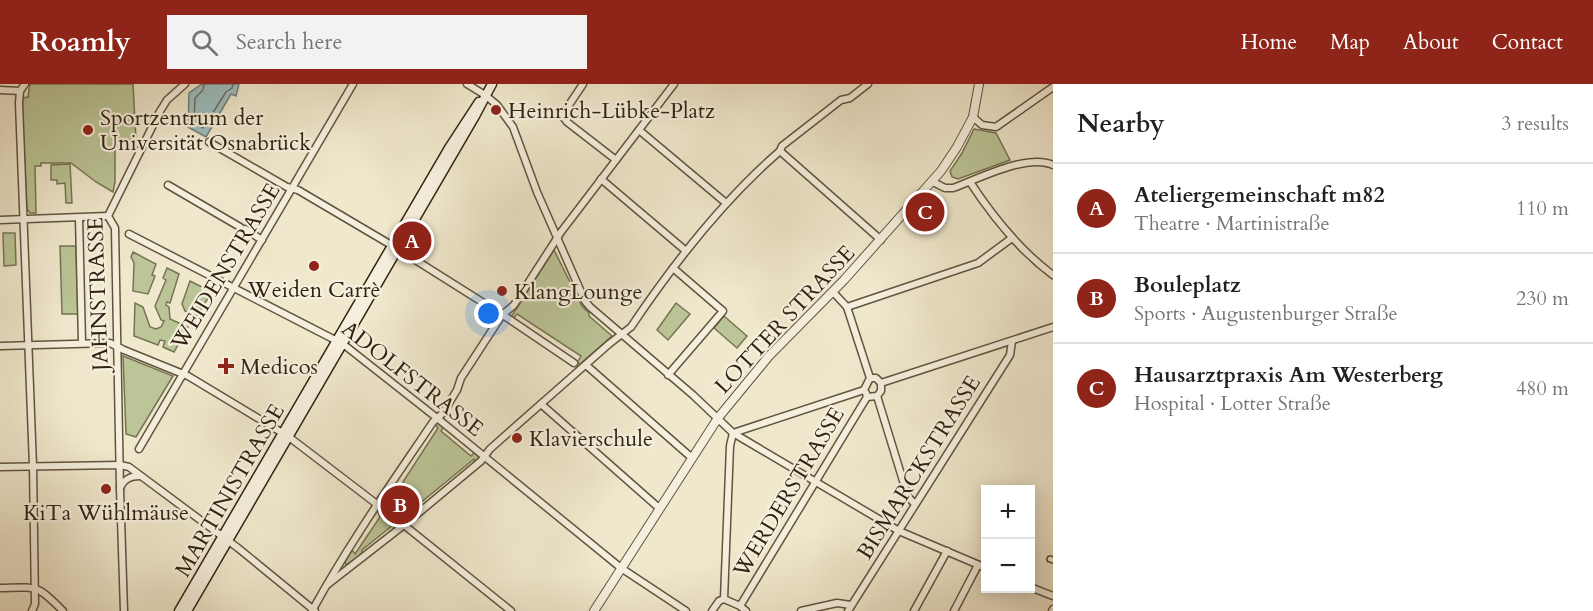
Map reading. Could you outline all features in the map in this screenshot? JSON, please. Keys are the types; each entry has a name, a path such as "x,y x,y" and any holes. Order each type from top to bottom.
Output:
{"main road":[{"name":"MARTINISTRASSE","path":"179,611 225,539 286,435 472,110 492,84"},
{"name":"MARTINISTRASSE","path":"187,611 225,539"}],"street":[{"path":"25,84 20,91 33,466 33,608"},
{"name":"JAHNSTRASSE","path":"124,611 115,228 108,216 159,113 167,100 185,84"},
{"name":"WEIDENSTRASSE","path":"139,448 353,84"},
{"path":"467,84 485,95 505,114 513,127 557,239 585,302 733,433 899,531 981,566"},
{"path":"584,84 563,117 616,160"},
{"path":"0,466 120,465 131,469 225,539 313,610 341,561 457,390 461,378 502,315 514,305 557,239 674,84"},
{"path":"327,585 404,525 485,457 490,449 540,404 631,327 672,268 744,183 781,148 841,100 850,98 868,84"},
{"name":"LOTTER STRASSE","path":"594,611 718,418 769,356 833,292 933,182 957,147 973,117 979,84"},
{"path":"0,90 10,87 20,91"},
{"path":"973,117 982,125 996,127 1053,87"},
{"path":"639,130 726,203"},
{"path":"209,142 395,247 562,353 574,363"},
{"path":"781,148 795,166 881,240"},
{"path":"933,182 945,188 953,188 1019,164 1042,162 1053,165"},
{"path":"601,179 686,251"},
{"path":"970,182 989,211 1012,238 1053,275"},
{"path":"168,185 262,240"},
{"path":"0,220 108,216"},
{"path":"78,218 81,343"},
{"name":"ADOLFSTRASSE","path":"129,234 340,342 621,568 687,611"},
{"path":"848,306 978,263 1012,238"},
{"path":"668,375 723,311 672,268"},
{"path":"833,292 848,306 870,378 876,378 881,383 881,391 877,396"},
{"path":"881,383 1053,327"},
{"name":"BISMARCKSTRASSE","path":"850,608 1010,356 1012,341"},
{"path":"0,346 110,343 183,374 286,435 378,505"},
{"path":"586,364 692,458"},
{"name":"WERDERSTRASSE","path":"743,608 866,393 870,378"},
{"path":"733,433 866,393 877,396"},
{"path":"877,396 908,497 915,504"},
{"path":"540,404 659,508"},
{"path":"724,598 730,446 733,433"},
{"path":"120,488 126,479 141,476"},
{"path":"404,525 511,611"},
{"path":"914,611 947,551"},
{"path":"341,561 344,567 349,568"},
{"path":"954,611 978,564"},
{"path":"0,588 34,587 43,591 63,611"},
{"path":"1035,589 1053,596"},
{"path":"724,598 743,608"},
{"path":"712,611 724,598"},
{"path":"801,611 837,603 850,608"}],"green space":[{"name":"Sportzentrum der Universität Osnabrück","path":"30,84 133,84 136,140 122,140 115,148 113,192 71,163 41,163 41,166 35,166 36,213 30,213 27,209 22,103 23,98 28,97"},
{"path":"974,129 996,133 1010,160 958,179 952,177 950,171"},
{"path":"70,164 72,203 66,203 65,183 57,184 57,180 51,180 51,165"},
{"path":"3,233 15,233 16,265 4,266"},
{"path":"60,246 76,246 78,314 62,314"},
{"path":"554,250 582,306 589,316 612,336 580,364 577,363 581,356 517,314 513,319 511,317"},
{"path":"133,252 156,264 152,275 155,276 148,294 133,291 134,263 131,257"},
{"path":"167,268 179,274 170,303 167,302 166,305 169,307 170,319 188,327 174,352 163,347 165,341 160,340 158,345 134,336 135,303 143,307 150,327 156,329 161,327 164,321 161,320 155,306 166,280 163,278"},
{"path":"190,281 212,292 196,317 185,311 182,304"},
{"path":"676,303 690,314 668,340 657,330"},
{"path":"724,316 747,336 737,348 714,328"},
{"path":"123,356 173,376 136,437 126,434"},
{"path":"438,422 444,426 441,431 471,456 475,452 479,458 475,464 474,459 408,513 409,517 405,520 384,502 387,498 390,502 438,428 435,424"},
{"path":"381,510 385,513 382,517 390,523 394,520 398,526 394,529 393,525 362,550 362,555 346,565 345,562 352,550 355,554 380,517 378,512"}],"water":[{"path":"202,84 239,84 236,96 231,94 206,137 188,127 189,93"}],"place":[{"name":"Heinrich-Lübke-Platz","path":"496,110"},
{"name":"Sportzentrum der Universität Osnabrück","path":"88,130"},
{"name":"Hausarztpraxis Am Westerberg","path":"925,212"},
{"name":"Ateliergemeinschaft m82","path":"412,241"},
{"name":"Weiden Carrè","path":"314,266"},
{"name":"KlangLounge","path":"502,291"},
{"name":"Medicos","path":"226,366"},
{"name":"Klavierschule","path":"517,438"},
{"name":"KiTa Wühlmäuse","path":"106,489"},
{"name":"Bouleplatz","path":"400,505"}]}
